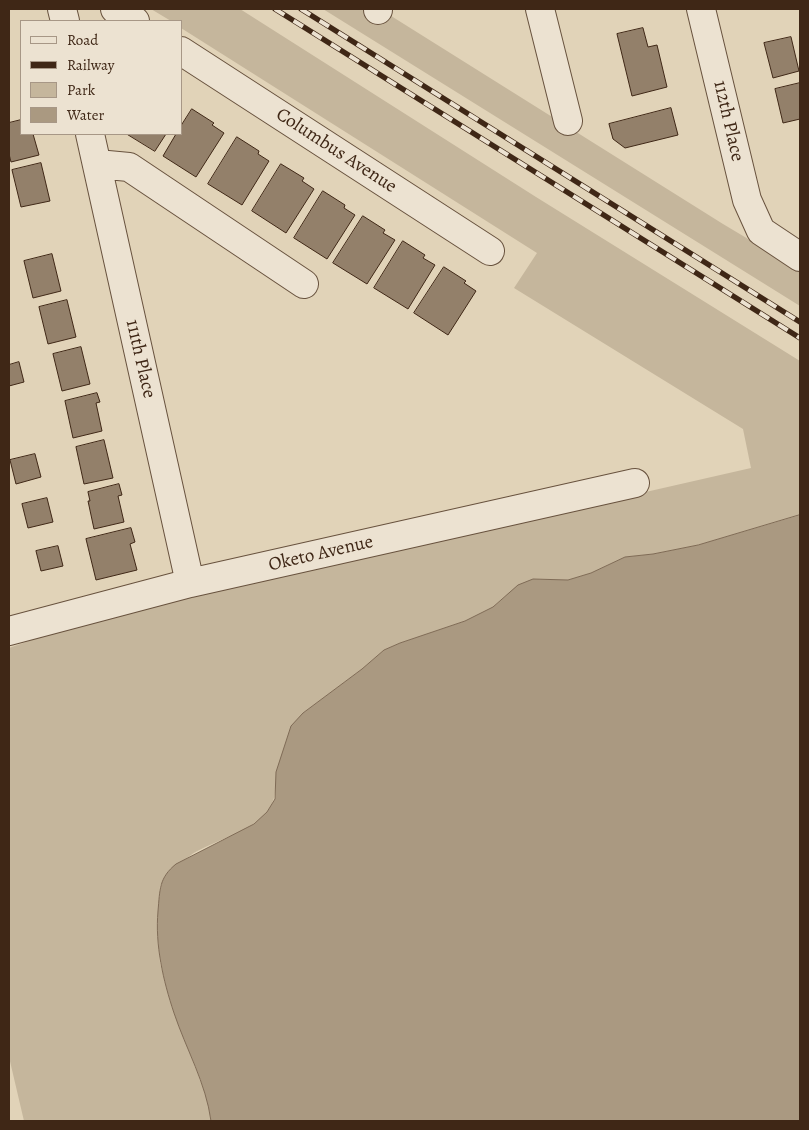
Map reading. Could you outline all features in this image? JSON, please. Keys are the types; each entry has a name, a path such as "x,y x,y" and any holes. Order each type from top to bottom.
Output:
{"street":[{"path":"115,9 133,20"},
{"path":"540,9 568,121"},
{"name":"112th Place","path":"701,9 747,200 761,231 800,257"},
{"name":"Columbus Avenue","path":"182,52 490,251"},
{"name":"111th Place","path":"90,135 190,583"},
{"path":"97,164 130,167 304,284"},
{"name":"Oketo Avenue","path":"9,632 190,583 635,483"}],"green space":[{"path":"151,9 240,9 536,197 800,361 800,515 698,545 653,554 625,557 591,573 568,580 533,579 504,597 493,607 465,621 384,650 303,713 275,789 272,803 266,814 243,830 191,855 160,886 157,925 160,963 174,1013 208,1100 211,1121 24,1121 9,1057 9,648 97,617 751,468 743,429 514,288 537,253 182,29 182,20 169,20"},
{"path":"323,9 380,9 723,224 800,270 800,306"}],"water":[{"path":"800,515 800,1121 211,1121 205,1093 174,1013 163,975 157,924 161,884 166,874 176,864 254,824 267,812 275,799 276,772 291,726 303,713 384,650 465,621 493,607 518,585 533,579 568,580 591,573 625,557 653,554 698,545"}],"building":[{"path":"643,28 648,47 657,45 667,87 632,96 617,34"},
{"path":"791,37 799,71 773,78 764,43"},
{"path":"800,83 800,119 783,123 775,89"},
{"path":"671,108 678,135 625,148 613,139 609,124"},
{"path":"192,109 214,123 212,125 224,133 196,177 163,156 175,135 182,135 182,124"},
{"path":"20,120 20,135 33,135 39,155 11,162 9,154 9,123"},
{"path":"129,135 165,135 155,151"},
{"path":"237,137 259,151 258,154 269,161 242,205 208,184"},
{"path":"41,163 50,201 21,207 12,170"},
{"path":"281,164 304,178 302,181 314,189 286,233 252,211"},
{"path":"323,191 345,205 344,208 355,215 327,259 294,238"},
{"path":"363,216 385,230 383,233 395,240 367,284 333,263"},
{"path":"403,241 425,255 423,258 435,265 408,309 374,288"},
{"path":"52,254 61,291 33,298 24,261"},
{"path":"444,267 466,281 464,283 476,291 448,335 414,313"},
{"path":"67,300 76,337 48,344 39,307"},
{"path":"81,347 90,384 62,391 53,354"},
{"path":"19,362 24,382 9,386 9,365"},
{"path":"97,393 100,402 96,403 102,431 73,438 65,401"},
{"path":"104,440 113,478 84,484 76,447"},
{"path":"35,454 41,477 16,484 10,460"},
{"path":"119,484 122,495 118,496 124,522 94,529 88,492"},
{"path":"47,498 53,522 28,528 22,504"},
{"path":"131,528 135,542 130,544 137,570 96,580 86,539"},
{"path":"58,546 63,566 41,571 36,551"}],"railway":[{"path":"275,9 800,338"},
{"path":"301,9 800,322"}]}
